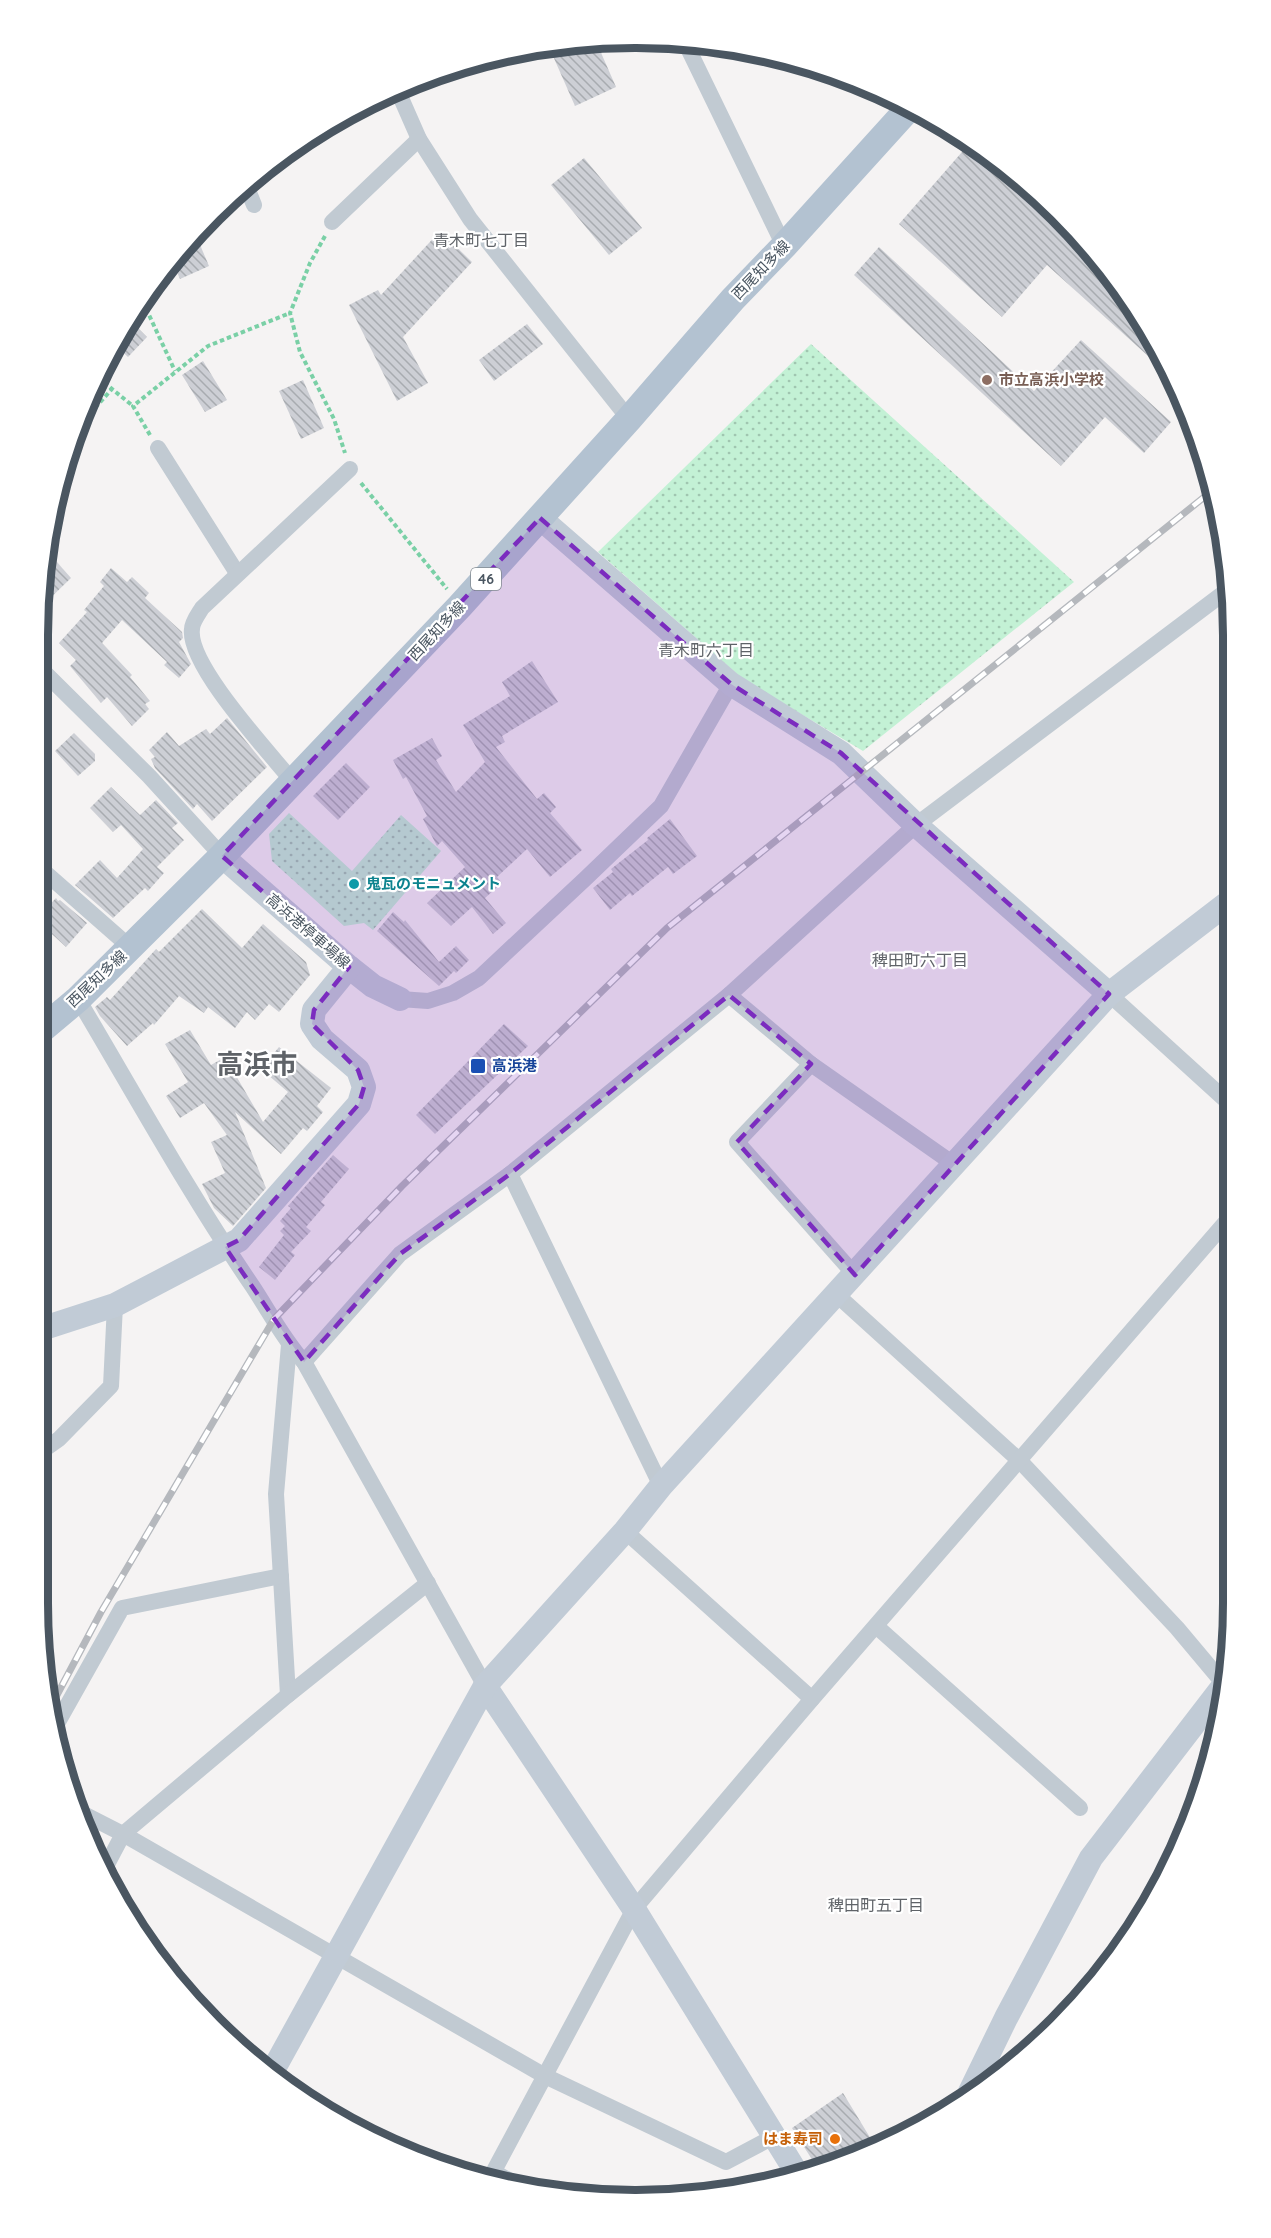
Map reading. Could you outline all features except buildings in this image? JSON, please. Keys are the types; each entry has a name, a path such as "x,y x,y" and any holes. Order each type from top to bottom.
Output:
{"main road":[{"name":"西尾知多線","path":"48,1024 78,999 294,783 460,606 629,419 733,299 904,114"}],"street":[{"path":"689,51 784,246"},
{"path":"401,98 419,139 470,219 629,419"},
{"path":"332,222 419,139"},
{"path":"249,193 254,205"},
{"path":"158,448 237,573"},
{"path":"294,783 210,680 196,652 192,628 202,608 350,469"},
{"path":"540,518 731,684 841,753 916,825 1223,1098"},
{"path":"304,1362 400,1254 510,1174 729,995 916,825 1222,594"},
{"path":"48,676 149,776 222,856"},
{"path":"400,999 428,1001 453,993 479,978 611,855 661,806 731,684"},
{"name":"高浜港停車場線","path":"222,856 349,967 373,986 400,999"},
{"path":"48,875 130,948"},
{"path":"275,2067 485,1686 625,1531 661,1486 1109,994 1223,907"},
{"path":"48,1327 115,1305 239,1240 359,1104 364,1087 358,1070 322,1039 312,1024 314,1010 349,967"},
{"path":"729,995 811,1064 955,1165"},
{"path":"78,999 225,1247 289,1345 304,1362 485,1686 634,1909 794,2168"},
{"path":"811,1064 737,1142 855,1275"},
{"path":"510,1174 661,1486"},
{"path":"493,2172 634,1909 812,1699 1223,1225"},
{"path":"837,1295 1020,1461 1177,1628 1218,1678"},
{"path":"48,1447 59,1439 111,1386 115,1305"},
{"path":"288,1695 276,1494 289,1345"},
{"path":"625,1531 812,1699"},
{"path":"60,1720 122,1608 281,1576"},
{"path":"108,1861 123,1834 288,1695 428,1583"},
{"path":"876,1626 1080,1808"},
{"path":"975,2082 1091,1858 1215,1696"},
{"path":"89,1817 545,2076 726,2162 775,2136"}],"path":[{"path":"332,222 310,263 290,313 300,352 334,419 350,469 460,606"},
{"path":"147,310 175,371"},
{"path":"133,406 208,346 290,313"},
{"path":"106,383 133,406 158,448"},
{"path":"94,409 112,389"}],"highlighted area":[{"path":"540,518 731,684 841,753 1109,994 855,1275 737,1142 811,1064 729,995 510,1174 400,1254 304,1362 225,1247 239,1240 359,1104 364,1087 358,1070 312,1024 314,1010 349,967 222,856"}],"green space":[{"path":"811,344 1074,582 863,751 744,680 598,552"},
{"path":"289,813 352,871 401,815 441,851 373,930 364,923 344,926 272,861 269,834"}],"railway":[{"path":"56,1697 101,1612 274,1319 402,1186 667,928 1206,496"}],"place":[{"name":"市立高浜小学校","path":"987,380"},
{"name":"鬼瓦のモニュメント","path":"354,884"},
{"name":"高浜港","path":"478,1066"},
{"name":"はま寿司","path":"835,2139"}],"district":[{"name":"青木町七丁目","path":"481,240"},
{"name":"青木町六丁目","path":"706,650"},
{"name":"稗田町六丁目","path":"920,960"},
{"name":"高浜市","path":"257,1065"},
{"name":"稗田町五丁目","path":"876,1905"}]}
